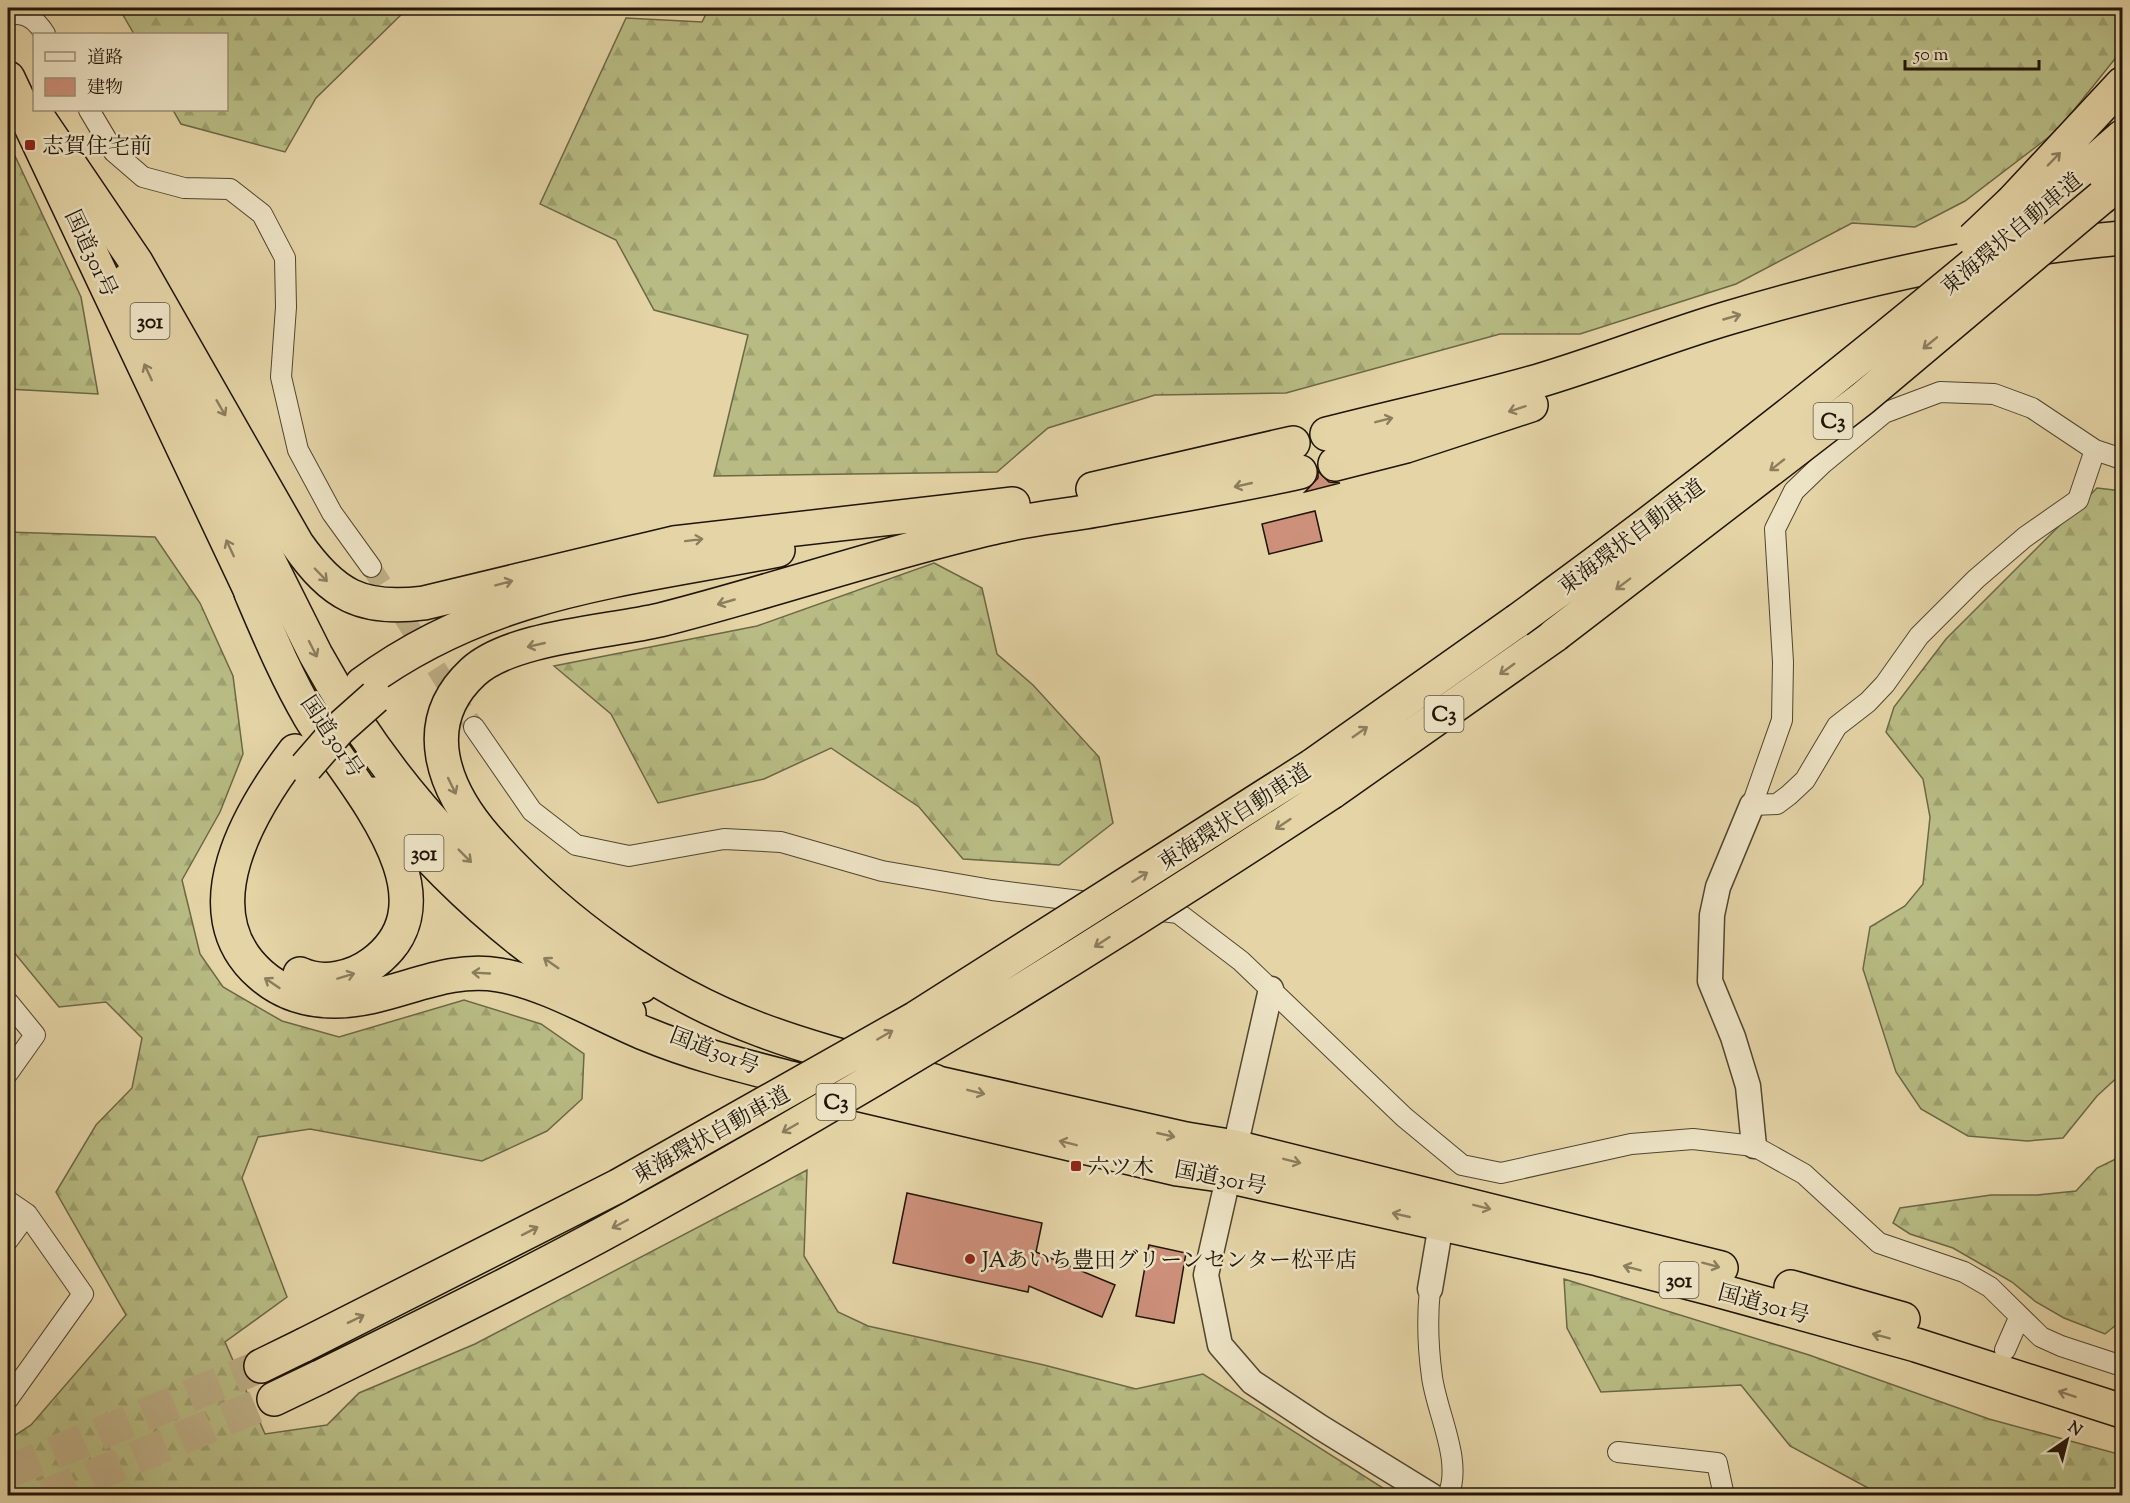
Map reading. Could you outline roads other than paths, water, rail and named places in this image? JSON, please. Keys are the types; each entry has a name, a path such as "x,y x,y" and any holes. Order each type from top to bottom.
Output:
{"highway":[{"name":"国道301号","path":"8,76 33,110"},
{"name":"国道301号","path":"8,76 251,593 307,698 366,784 426,855 492,918 565,973 645,1021 690,1042 794,1079 1177,1169 1231,1162 1635,1245 1857,1305 2122,1387"},
{"path":"2020,210 2122,84"},
{"name":"国道301号","path":"34,111 113,250 337,693 389,770 439,830 495,884 554,932 621,975 693,1013 751,1036 810,1054 1186,1139 1231,1162 1441,1224 1598,1259 1713,1289 1916,1345 2122,1411"},
{"path":"34,111 136,262 297,544 322,577 350,597 381,606 424,603 674,543 993,518 1227,488 1297,457"},
{"name":"東海環状自動車道","path":"261,1366 618,1186 916,1018 1312,766 1635,535 1748,448 2020,210 2122,137"},
{"name":"東海環状自動車道","path":"274,1399 475,1301 638,1214 935,1044 1119,931 1332,792 1555,634 1774,468 2114,192"},
{"path":"2122,238 2013,251 1858,284 1725,319 1599,362 1494,393 1331,449 1406,446 1797,319 1904,293 2002,274 2122,260"},
{"path":"794,1079 682,1048 541,988 501,975 456,974 375,995 338,1001 300,997 267,981 250,964 237,944 229,912 230,877 238,849 250,821 278,774 339,729 369,691 452,650 533,620 993,518"},
{"path":"934,1081 758,1029 689,997 624,957 558,908 504,858 481,832 466,812 446,774 441,754 441,736 445,716 463,682 476,669 516,650 692,611 993,518"},
{"path":"251,593 294,690 334,754 377,816 394,847 405,877 405,914 392,945 367,968 336,979 304,976 277,961 257,934 251,918 250,886 259,850 301,759"}],"street":[{"path":"8,15 14,13 26,15 35,21 44,33"},
{"path":"90,111 114,152 143,177 184,188 230,189 262,214 285,258 286,307 280,377 298,450 332,513 371,567"},
{"path":"1754,1146 1748,1086 1733,1037 1710,981 1712,915 1718,887 1752,805 1782,720 1783,662 1775,529 1794,491 1822,464 1884,412 1940,392 1994,394 2023,405 2056,422 2095,450 2122,459"},
{"path":"1752,805 1777,804 1789,795 1805,780 1837,726 1868,702 1885,684 1919,636 1976,579 2025,537 2078,500 2095,450"},
{"path":"474,727 532,811 576,844 629,856 724,839 781,842 882,870 992,890 1178,913 1241,960 1404,1117 1462,1165 1501,1173 1630,1144 1693,1139 1754,1146 1804,1174 1879,1243 1964,1272 1990,1287 2019,1318 2041,1337 2122,1366"},
{"path":"1271,989 1206,1275 1220,1345 1252,1382 1432,1496"},
{"path":"8,1002 35,1035 8,1073"},
{"path":"8,1201 27,1214 83,1294 8,1399"},
{"path":"8,1240 27,1214"},
{"path":"1441,1224 1427,1320 1432,1378 1453,1458 1452,1486 1448,1496"},
{"path":"2005,1350 2012,1329 2019,1318"},
{"path":"1618,1452 1717,1463 1724,1496"}],"tunnel":[{"path":"371,567 474,727"},
{"path":"8,1472 261,1366"},
{"path":"45,1496 274,1399"}],"place":[{"name":"志賀住宅前","path":"30,145"},
{"name":"六ツ木","path":"1076,1166"},
{"name":"JAあいち豊田グリーンセンター松平店","path":"970,1259"}]}
